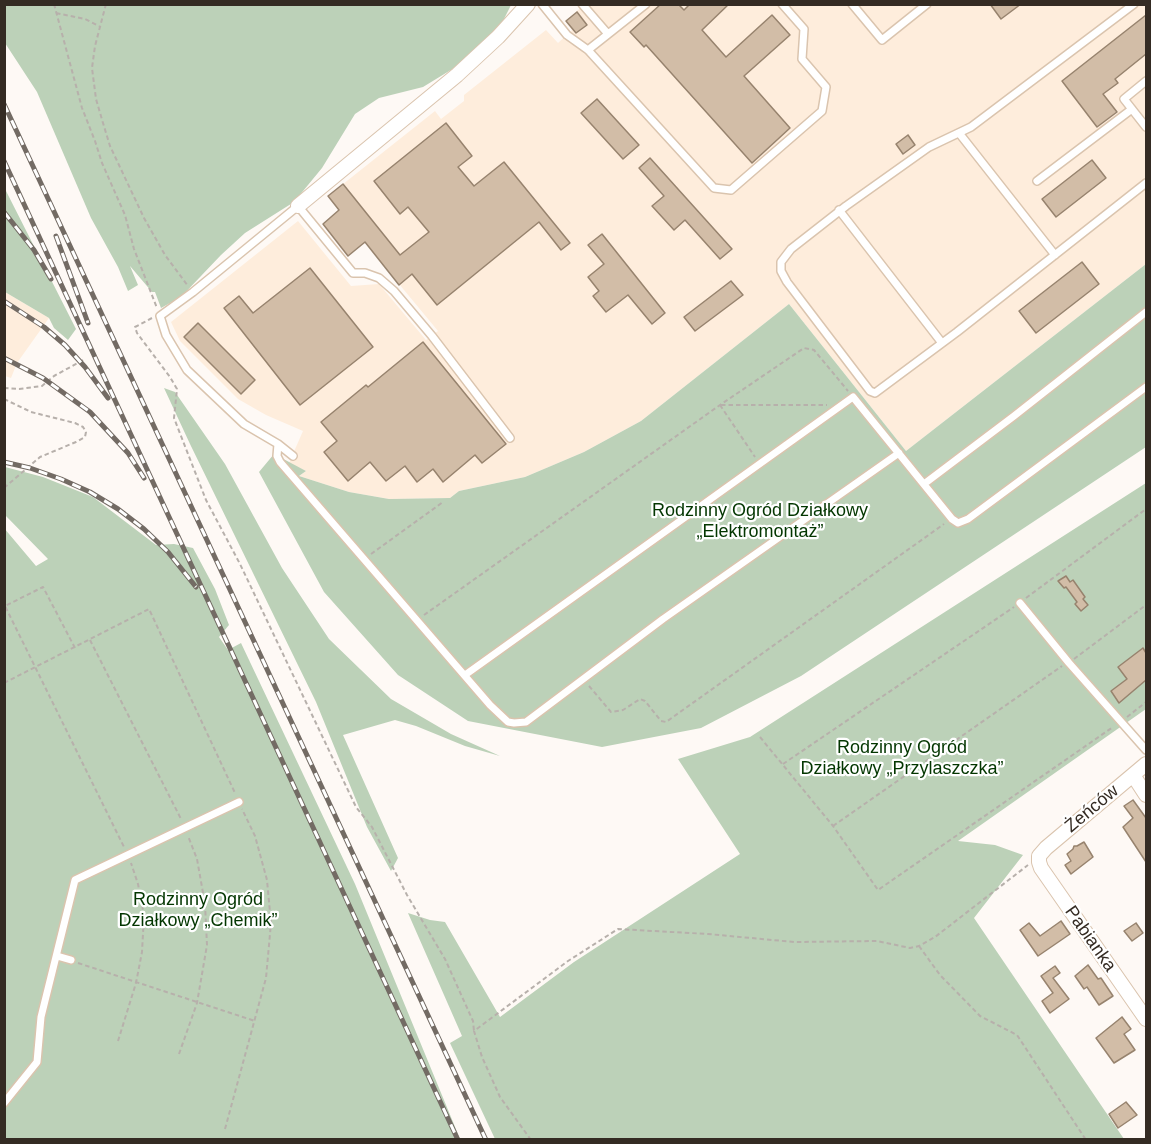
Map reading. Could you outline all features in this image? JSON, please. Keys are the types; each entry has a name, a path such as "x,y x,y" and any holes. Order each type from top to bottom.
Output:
{"street":[{"path":"298,206 457,75 498,37 528,4"},
{"name":"Żeńców","path":"1040,856 1046,848 1146,764"},
{"path":"1133,775 1146,795"},
{"name":"Pabianka","path":"1040,856 1041,868 1146,1020"}],"lane":[{"path":"542,4 567,35 588,50 714,188 731,190 822,111 826,87 802,59 804,29 782,4"},
{"path":"582,4 608,34"},
{"path":"588,50 646,4"},
{"path":"852,4 882,40 927,4"},
{"path":"1134,4 971,127 929,147 840,210 791,249 782,262 781,271 863,382 870,391 875,393 1146,183"},
{"path":"1146,81 1124,99 1146,127"},
{"path":"1037,181 1132,109"},
{"path":"959,133 1055,255"},
{"path":"292,456 278,444 244,424 188,370 166,335 160,316 193,292 298,206 353,273 364,273 379,278 394,291 432,336 510,438"},
{"path":"840,210 942,343"},
{"path":"924,484 1146,312"},
{"path":"465,675 853,397 952,519 958,523 968,519 1146,387"},
{"path":"278,444 277,456 280,462 490,705 508,722 518,723 526,722 663,619 899,453"},
{"path":"1020,603 1069,663 1146,750"},
{"path":"4,1103 37,1062 41,1017 75,880 239,802"},
{"path":"57,956 71,960"}],"path":[{"path":"54,4 82,108 102,163 125,215 140,267 160,316 140,323 135,327 136,333 177,389 174,418 206,500 240,564 356,807 372,827 407,895 445,959 472,1021 482,1057 500,1097 531,1140"},
{"path":"106,4 92,68 96,99 111,146 155,238 193,292"},
{"path":"56,13 85,19 100,26"},
{"path":"417,620 804,348 814,350 853,397"},
{"path":"4,388 42,386 54,376 85,359"},
{"path":"4,399 32,412 75,423 84,427 86,432 85,437 76,442 40,457 4,488"},
{"path":"720,405 842,405"},
{"path":"720,405 760,464"},
{"path":"364,559 443,502"},
{"path":"783,764 1020,603 1146,509"},
{"path":"583,678 611,712 624,710 640,699 645,701 661,721 666,722 952,519"},
{"path":"75,648 43,587 4,606 128,855 138,884 144,915 142,952 136,983 118,1041"},
{"path":"833,826 1056,669 1069,663 1146,605"},
{"path":"4,683 148,609 255,836 267,879 271,923 266,978 225,1129"},
{"path":"760,736 833,826 878,890 1121,722 1146,702"},
{"path":"474,1031 568,961 618,929 794,942 877,941 899,947 920,946 935,937 1040,856"},
{"path":"920,946 940,975 980,1016 1017,1035 1086,1140"},
{"path":"71,960 255,1021"}],"shaded area":[{"path":"624,4 625,6 628,4 1146,5 1146,264 906,451 789,304 641,421 584,452 525,477 459,491 450,498 389,499 349,492 299,476 306,471 289,463 303,431 266,415 238,399 180,341 171,322 298,221 351,286 379,284 426,340 438,331 365,243 348,256 323,224 339,210 328,196 435,111 441,119 464,101 464,95 546,30 558,43 572,30 565,21 584,5"},
{"path":"5,292 49,318 17,363 11,378 5,376"}],"green space":[{"path":"4,5 511,5 501,25 459,65 423,87 379,98 355,114 322,168 294,202 245,233 181,297 161,308 155,292 152,292 130,266 138,285 128,291 118,267 91,218 37,92 5,43"},
{"path":"5,189 76,329 68,340 54,328 49,318 5,292"},
{"name":"Rodzinny Ogród Działkowy „Elektromontaż”","path":"1146,264 1146,447 801,676 701,728 602,747 468,721 398,675 324,592 259,472 274,454 306,471 299,476 349,492 389,499 450,498 459,491 525,477 584,452 641,421 789,304 906,451"},
{"path":"164,388 175,392 225,464 282,568 329,639 391,699 451,734 500,756 465,746 395,720 343,735 398,858 391,871 367,827 316,702"},
{"name":"Rodzinny Ogród Działkowy „Chemik”","path":"5,467 43,477 93,497 156,545 174,544 193,548 215,589 229,625 219,637 228,650 241,643 355,884 460,1139 5,1139 4,528 36,566 48,559 5,515"},
{"name":"Rodzinny Ogród Działkowy „Przylaszczka”","path":"1146,483 1146,709 958,841 995,845 1023,855 974,918 1124,1139 495,1139 450,1043 462,1036 408,913 445,922 500,1017 574,962 740,854 678,759 750,737"}],"building":[{"path":"661,4 678,4 684,10 690,4 729,4 702,30 726,57 772,15 790,35 744,76 790,128 752,163 646,45 644,47 630,32"},
{"path":"990,4 1021,4 1001,19"},
{"path":"577,12 587,25 576,33 566,21"},
{"path":"1146,15 1146,54 1115,79 1118,83 1103,94 1117,112 1097,127 1062,81"},
{"path":"597,99 639,145 623,159 581,113"},
{"path":"446,123 472,156 458,167 474,186 504,162 570,243 561,250 539,222 437,305 412,274 399,285 365,242 348,256 323,224 339,210 328,196 343,184 400,255 429,232 408,207 400,214 374,181"},
{"path":"908,135 915,145 903,154 896,144"},
{"path":"650,158 732,249 720,259 685,220 674,230 652,206 664,196 639,168"},
{"path":"1092,160 1106,178 1056,217 1042,199"},
{"path":"602,234 665,313 652,324 628,295 606,312 593,296 599,291 588,277 604,264 588,245"},
{"path":"1082,262 1099,284 1036,333 1019,311"},
{"path":"310,268 373,347 300,405 224,308 239,296 253,313"},
{"path":"731,281 743,295 695,331 684,317"},
{"path":"198,323 255,380 241,394 184,337"},
{"path":"423,342 506,444 482,463 475,455 443,482 433,469 417,482 405,466 386,481 370,462 348,481 324,452 337,441 321,422"},
{"path":"1066,576 1070,582 1073,580 1085,597 1083,599 1088,605 1081,611 1066,587 1064,588 1058,581"},
{"path":"1143,648 1146,653 1146,680 1119,703 1111,691 1127,679 1118,667"},
{"path":"1133,800 1146,818 1146,862 1123,827 1133,818 1124,806"},
{"path":"1084,842 1093,857 1071,874 1065,865 1071,861 1067,854 1074,846"},
{"path":"1061,921 1070,934 1038,956 1020,930 1029,923 1040,936"},
{"path":"1136,923 1143,933 1132,941 1124,931"},
{"path":"1088,965 1098,979 1101,978 1113,996 1099,1005 1087,987 1084,989 1075,976"},
{"path":"1055,966 1060,973 1053,978 1069,999 1050,1013 1042,1001 1053,993 1041,976"},
{"path":"1122,1017 1131,1029 1124,1034 1135,1050 1114,1063 1096,1038"},
{"path":"1126,1102 1137,1115 1118,1128 1109,1114"}],"railway":[{"path":"4,104 486,1140"},
{"path":"4,161 458,1140"},
{"path":"4,212 34,250 51,279"},
{"path":"56,236 88,323"},
{"path":"4,301 44,327 65,345 108,398"},
{"path":"4,358 43,378 90,412 128,453 144,478"},
{"path":"4,462 61,479 90,492 118,509 168,552 196,587"}]}
